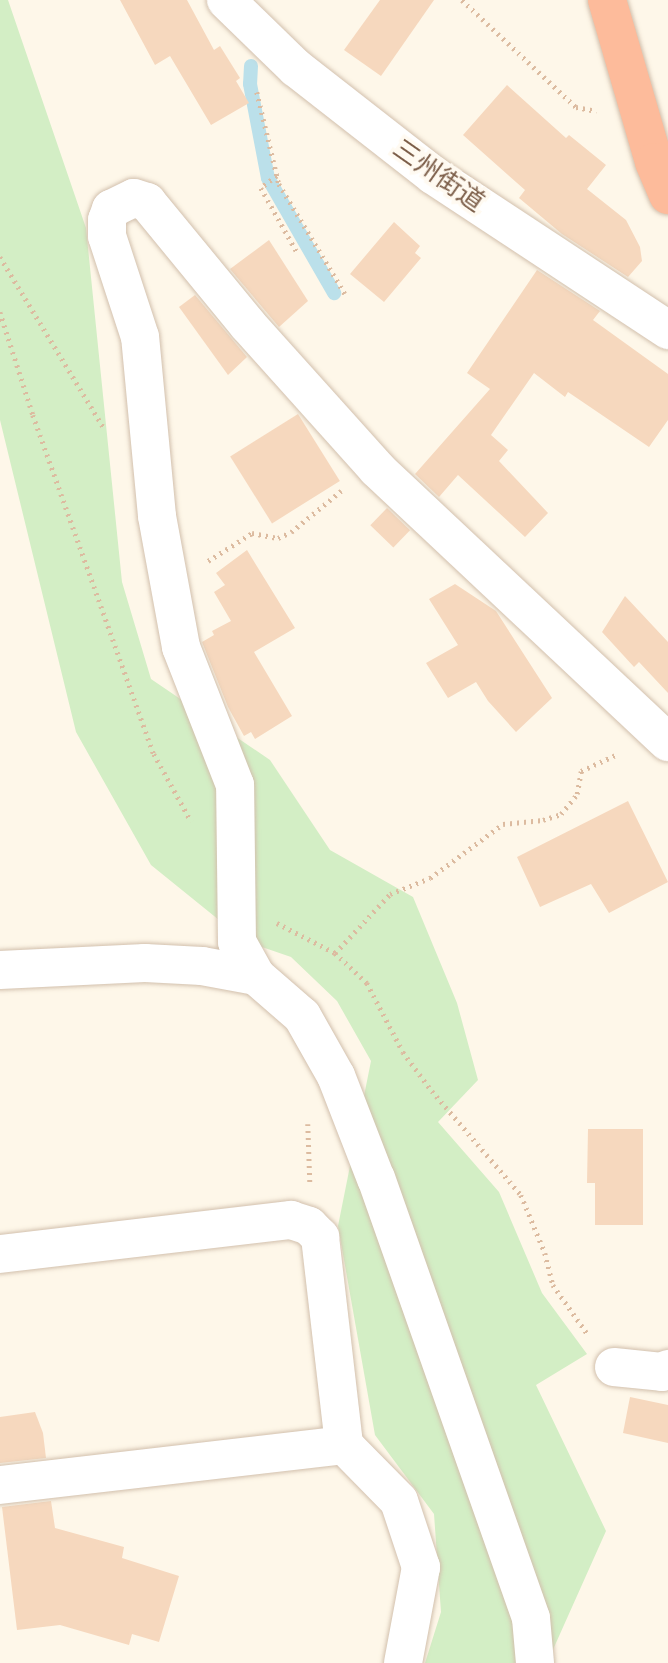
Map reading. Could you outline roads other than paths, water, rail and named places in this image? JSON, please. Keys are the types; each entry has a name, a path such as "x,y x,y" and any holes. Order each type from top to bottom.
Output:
{"highway":[{"path":"607,0 668,195"}],"street":[{"name":"三州街道","path":"226,0 267,42 433,175 668,330"},
{"path":"535,1663 531,1618 376,1179 336,1076 302,1016 256,976 237,942 234,900 235,785 181,647 157,516 140,337 107,236 107,220 111,209 134,198 147,202 248,325 377,469 668,742"},
{"path":"0,970 145,963 202,966 256,976"},
{"path":"0,1254 291,1220 309,1226 320,1237 344,1444 399,1501 421,1567 403,1663"},
{"path":"614,1367 662,1372 668,1369"},
{"path":"0,1485 344,1444"}],"waterway":[{"path":"251,66 250,84 268,178 334,293"}]}
